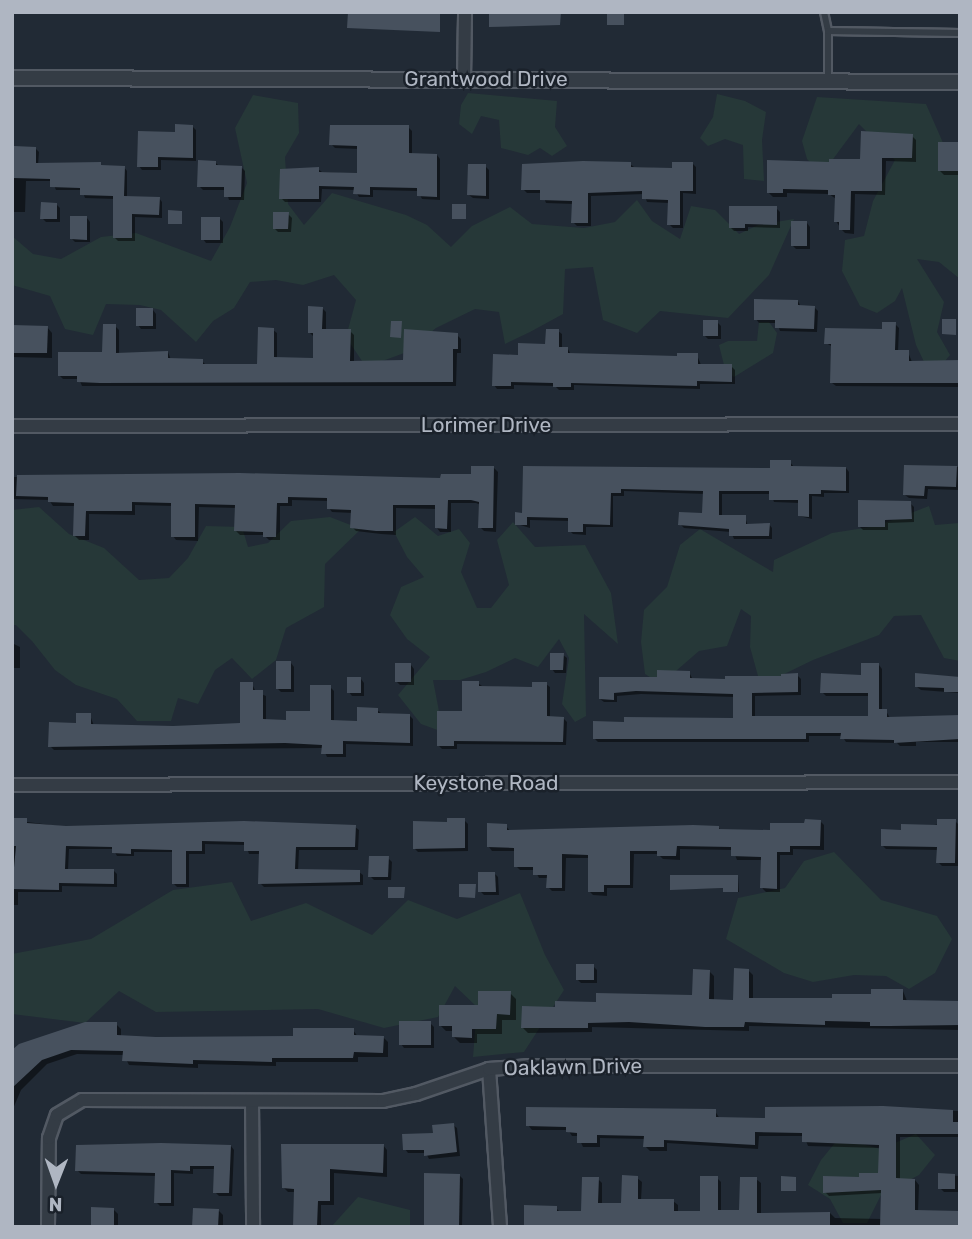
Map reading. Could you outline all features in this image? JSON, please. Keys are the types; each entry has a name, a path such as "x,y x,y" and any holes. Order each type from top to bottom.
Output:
{"street":[{"path":"464,79 465,12"},
{"name":"Grantwood Drive","path":"12,78 960,82"},
{"name":"Lorimer Drive","path":"12,426 960,424"},
{"name":"Keystone Road","path":"12,785 960,782"},
{"name":"Oaklawn Drive","path":"48,1227 49,1138 60,1112 82,1100 383,1101 416,1094 489,1069 528,1066 960,1066"},
{"path":"489,1069 500,1227"},
{"path":"252,1101 253,1227"}],"lane":[{"path":"824,12 828,31 828,81"},
{"path":"828,31 960,33"}],"shaded area":[{"path":"468,93 557,101 555,127 567,146 552,156 540,148 528,155 501,148 499,120 481,116 472,134 459,124 461,105"},
{"path":"717,94 745,101 766,112 762,140 764,181 744,179 743,145 725,139 708,146 700,138 713,117"},
{"path":"253,95 298,103 299,133 285,157 288,204 304,225 332,193 406,215 427,225 451,247 472,226 510,207 532,224 584,228 615,222 637,200 652,221 680,239 691,206 715,210 739,234 758,225 794,219 769,275 728,318 660,311 637,333 603,320 593,267 565,269 563,314 530,332 505,344 499,312 475,309 436,328 407,352 366,367 346,337 356,300 334,275 303,285 276,280 250,282 234,308 213,321 196,342 161,310 140,305 106,304 93,335 65,329 50,296 12,285 12,236 33,254 61,259 101,237 136,233 211,261 230,227 247,183 235,128"},
{"path":"817,97 926,104 944,145 957,148 960,130 960,279 939,262 917,259 944,302 937,332 950,355 941,366 926,366 916,345 902,288 895,301 877,313 860,306 842,271 845,240 864,236 873,201 895,160 859,124 822,174 807,159 802,141"},
{"path":"759,322 769,322 777,333 773,353 734,377 725,369 719,345 728,341 757,341"},
{"path":"929,506 935,525 959,523 960,518 960,661 944,658 921,615 894,616 879,635 813,660 774,679 758,676 750,647 751,616 741,609 727,646 699,651 661,684 645,674 641,642 644,610 667,587 680,545 700,529 773,572 774,560 832,533 877,526"},
{"path":"39,507 69,534 104,548 139,580 169,578 188,558 206,526 242,527 248,547 268,543 291,521 330,517 361,529 325,564 324,607 286,628 276,660 252,679 232,658 215,670 198,704 178,698 171,721 137,721 117,699 76,685 55,670 32,641 16,625 12,625 12,510"},
{"path":"415,517 438,536 459,529 470,543 461,572 477,608 491,608 509,585 497,540 513,522 535,547 585,545 611,593 618,644 584,614 586,716 575,722 562,704 569,658 559,639 538,667 515,658 486,672 460,680 433,680 443,732 421,724 398,695 430,657 407,639 390,615 401,587 424,577 407,557 394,532"},
{"path":"834,852 881,900 937,916 952,939 935,973 909,989 886,976 854,975 813,982 784,973 726,939 738,898 785,888 804,861"},
{"path":"232,882 251,921 306,903 372,935 408,900 457,919 520,893 545,955 564,990 524,1052 473,1057 477,1007 455,986 438,1017 384,1028 318,1009 156,1012 119,991 85,1023 12,1014 12,954 91,939 173,890"},
{"path":"916,1134 935,1155 919,1175 881,1195 867,1223 843,1223 830,1199 808,1185 821,1160 839,1138 881,1149"},
{"path":"358,1197 410,1210 410,1227 331,1227"}],"building":[{"path":"348,12 440,12 440,32 347,28"},
{"path":"489,12 561,12 560,25 489,27"},
{"path":"607,12 624,12 624,25 607,25"},
{"path":"175,124 193,125 193,158 158,157 158,167 137,167 138,131 175,132"},
{"path":"330,125 409,125 409,153 437,154 437,197 417,196 417,188 370,187 370,195 353,194 354,187 319,186 319,199 279,199 280,169 319,167 319,172 357,173 357,146 329,145"},
{"path":"861,131 913,134 912,158 882,158 882,191 851,191 850,230 839,230 839,222 834,222 835,195 828,195 828,190 783,189 783,193 767,193 767,160 829,162 829,159 860,159"},
{"path":"938,142 960,142 959,171 938,171"},
{"path":"14,146 36,147 36,163 101,162 101,165 125,166 124,196 160,197 159,215 132,214 132,238 113,238 113,196 80,195 80,188 50,187 50,179 13,178"},
{"path":"198,160 216,161 216,165 242,166 241,197 224,197 224,187 197,187"},
{"path":"631,162 631,167 672,168 672,162 693,162 693,191 680,191 680,225 667,225 668,200 642,199 642,191 588,193 588,223 571,223 572,201 540,200 540,190 521,190 522,164"},
{"path":"468,164 486,164 486,196 467,195"},
{"path":"41,202 57,203 57,219 40,219"},
{"path":"452,204 466,204 466,219 452,219"},
{"path":"729,206 777,206 777,225 745,224 745,228 729,228"},
{"path":"168,210 182,211 182,224 168,224"},
{"path":"273,212 289,212 288,229 273,229"},
{"path":"70,216 87,216 87,240 70,239"},
{"path":"201,217 220,217 220,240 201,240"},
{"path":"791,221 807,221 807,246 791,246"},
{"path":"754,299 798,300 798,305 815,306 814,329 775,328 775,320 754,320"},
{"path":"308,306 323,307 322,329 351,329 350,361 403,360 404,329 458,333 458,349 453,349 453,382 100,383 77,382 77,376 58,376 58,352 102,352 103,324 116,324 116,353 168,351 168,358 203,359 203,364 257,364 258,327 274,328 274,357 313,358 313,333 308,333"},
{"path":"136,308 153,308 153,326 136,326"},
{"path":"942,319 956,319 956,335 942,334"},
{"path":"703,320 718,320 718,336 703,336"},
{"path":"391,321 402,321 401,338 390,337"},
{"path":"882,322 896,322 895,350 909,350 909,361 960,360 960,383 830,383 831,344 824,344 825,328 882,329"},
{"path":"12,325 48,326 47,353 12,353"},
{"path":"546,329 559,329 559,347 568,347 568,353 677,356 677,353 698,353 698,364 732,364 732,382 697,381 697,386 571,383 571,387 553,387 553,383 511,382 511,386 492,386 493,354 518,355 518,343 545,344"},
{"path":"770,460 791,460 791,466 846,467 846,491 821,490 821,494 809,494 809,517 798,516 798,500 769,500 769,491 719,491 719,515 746,515 746,524 770,523 769,536 729,536 729,529 678,525 679,512 702,513 703,491 621,489 621,493 611,493 610,525 583,524 583,532 568,532 568,518 527,517 527,525 515,525 515,512 522,513 523,466 770,468"},
{"path":"904,465 957,466 956,487 925,486 924,496 903,495"},
{"path":"471,466 494,466 493,528 478,528 479,502 471,500 448,500 447,529 435,528 435,505 393,505 393,531 376,531 350,528 351,510 327,509 327,498 288,497 288,503 277,503 276,537 263,537 263,532 234,531 235,505 195,504 195,537 171,537 171,503 132,502 132,511 86,511 85,536 73,536 74,503 48,502 48,497 16,496 17,475 240,473 440,478 441,474 471,474"},
{"path":"858,500 911,501 912,519 885,520 885,527 858,527"},
{"path":"550,653 564,653 563,670 550,670"},
{"path":"276,661 291,661 291,689 276,689"},
{"path":"395,663 411,663 411,682 395,682"},
{"path":"861,663 879,663 879,709 887,709 887,717 960,715 960,739 894,743 894,740 840,739 841,733 806,733 806,739 593,739 593,721 624,722 624,717 733,718 733,694 636,691 614,693 614,700 599,699 599,677 657,677 657,670 690,671 690,678 725,679 725,676 781,676 798,673 798,692 752,693 752,716 868,716 868,693 820,693 821,673 861,675"},
{"path":"915,673 960,677 959,692 944,692 944,688 915,687"},
{"path":"347,677 361,677 361,693 347,693"},
{"path":"462,681 479,681 479,686 532,687 532,682 547,682 547,716 564,717 563,742 454,741 454,746 437,746 437,711 462,711"},
{"path":"240,682 253,682 253,690 263,690 263,719 286,720 286,711 310,711 310,685 331,685 331,720 357,721 357,707 378,708 378,713 410,714 410,743 343,741 343,754 321,754 322,745 285,743 48,747 49,722 76,723 76,713 91,713 91,724 173,726 240,723"},
{"path":"12,818 27,818 27,823 66,826 244,821 356,825 355,847 296,847 295,869 360,870 360,882 258,884 259,851 244,851 244,842 202,841 202,851 186,851 186,884 172,884 172,850 131,849 131,854 112,853 112,847 66,846 65,869 114,869 114,884 59,883 59,890 12,889 16,846 12,846"},
{"path":"447,818 465,818 465,848 413,849 413,821 447,822"},
{"path":"805,819 821,820 820,846 790,846 790,852 777,852 777,889 760,888 761,857 731,856 731,847 677,846 676,856 657,856 657,851 630,851 630,885 604,885 604,892 588,892 588,855 562,854 562,888 546,888 547,875 533,875 533,867 514,867 514,848 487,847 487,823 507,824 507,830 693,825 719,826 719,829 770,830 770,823 804,823"},
{"path":"937,819 956,819 955,863 936,863 937,847 881,846 881,829 901,830 901,824 937,825"},
{"path":"369,856 389,856 388,877 368,877"},
{"path":"478,872 495,872 496,892 478,892"},
{"path":"670,875 738,875 738,892 723,892 723,888 670,890"},
{"path":"459,884 476,884 475,898 459,897"},
{"path":"388,887 405,887 404,898 388,898"},
{"path":"576,964 594,964 594,980 576,980"},
{"path":"734,968 749,969 749,998 832,998 832,994 871,994 871,989 903,989 903,1000 960,1001 960,1025 870,1026 870,1022 825,1021 825,1025 745,1022 744,1027 705,1027 629,1022 588,1023 588,1028 521,1028 522,1006 555,1007 555,1001 596,1002 596,993 692,995 693,969 710,970 709,999 733,1000"},
{"path":"478,991 511,991 510,1015 497,1014 496,1029 472,1029 472,1038 452,1037 452,1026 439,1026 439,1005 478,1005"},
{"path":"399,1021 431,1021 431,1045 399,1045"},
{"path":"85,1022 117,1022 117,1035 156,1037 293,1036 293,1028 354,1028 354,1035 384,1036 383,1053 354,1052 353,1058 272,1058 272,1062 193,1060 193,1064 122,1061 123,1051 71,1050 42,1060 12,1088 12,1050 19,1044"},
{"path":"883,1106 953,1110 953,1122 960,1122 960,1134 896,1134 896,1178 915,1179 915,1210 960,1211 960,1227 880,1227 881,1190 823,1193 823,1176 859,1177 859,1173 878,1173 879,1145 802,1142 802,1133 755,1132 755,1145 664,1140 664,1147 643,1147 644,1136 597,1135 597,1143 577,1143 577,1133 566,1132 566,1127 526,1126 526,1107 716,1109 716,1117 765,1118 765,1107"},
{"path":"454,1123 457,1152 424,1156 424,1150 403,1150 402,1134 433,1133 432,1125"},
{"path":"281,1144 384,1144 383,1173 330,1169 330,1201 318,1201 317,1227 293,1227 294,1189 282,1188"},
{"path":"76,1145 231,1145 229,1193 213,1193 214,1166 190,1166 190,1171 171,1170 171,1203 154,1203 155,1173 75,1171"},
{"path":"424,1173 460,1174 459,1227 424,1225"},
{"path":"938,1173 955,1174 955,1189 938,1189"},
{"path":"622,1175 638,1176 638,1199 674,1199 674,1211 700,1211 700,1176 718,1176 718,1210 739,1210 740,1177 757,1177 757,1213 830,1212 830,1227 524,1227 524,1205 557,1206 557,1211 581,1211 582,1177 599,1177 598,1203 621,1203"},
{"path":"781,1176 796,1177 796,1191 781,1191"},
{"path":"91,1207 114,1208 114,1227 91,1227"},
{"path":"193,1208 219,1209 218,1227 192,1227"}]}
